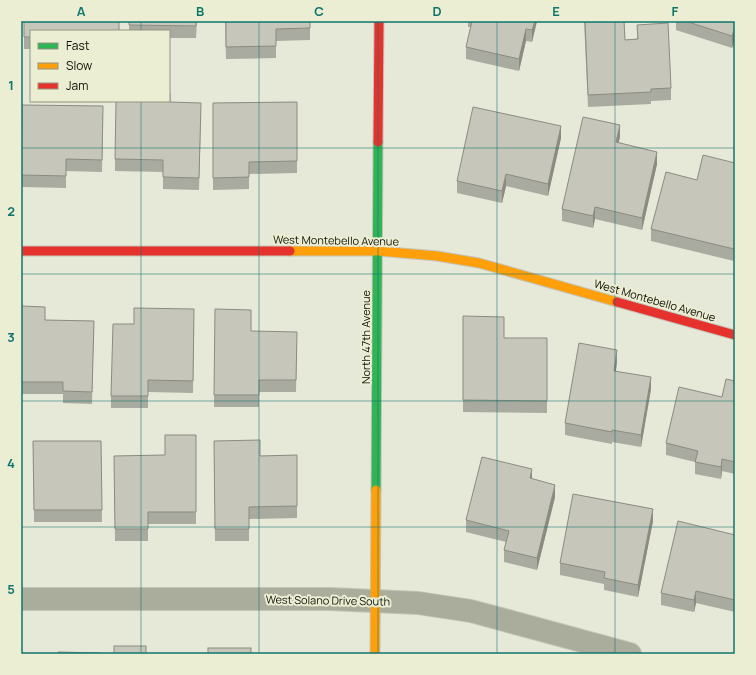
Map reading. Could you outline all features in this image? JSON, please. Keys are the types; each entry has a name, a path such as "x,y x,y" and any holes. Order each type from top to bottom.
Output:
{"street":[{"name":"North 47th Avenue","path":"375,654 379,21"},
{"name":"West Montebello Avenue","path":"21,251 378,251 437,256 479,263 735,335"},
{"name":"West Solano Drive South","path":"21,599 330,599 418,603 471,610 630,654"}],"building":[{"path":"24,21 119,21 119,30 30,30 30,37 24,37"},
{"path":"129,21 196,21 196,26 129,25"},
{"path":"226,21 310,21 310,28 276,29 276,46 226,47"},
{"path":"472,21 535,21 532,30 526,29 519,59 466,47"},
{"path":"585,21 624,21 625,40 638,39 637,25 668,23 671,88 651,89 651,92 588,95"},
{"path":"685,21 735,21 735,27 732,36"},
{"path":"116,102 201,103 199,178 163,177 163,160 115,159"},
{"path":"297,102 297,161 249,162 249,177 213,178 213,103"},
{"path":"22,105 103,106 102,160 66,159 66,176 21,175"},
{"path":"473,107 561,126 548,184 506,174 502,191 457,181"},
{"path":"583,117 620,125 616,142 657,152 642,218 595,207 593,216 562,209"},
{"path":"703,155 735,163 734,249 651,229 666,172 697,180"},
{"path":"21,306 45,307 45,320 94,321 92,392 63,391 63,382 21,382"},
{"path":"134,308 194,309 193,381 148,380 148,396 111,396 113,324 134,324"},
{"path":"215,309 251,310 251,331 297,332 296,380 259,380 259,395 214,395"},
{"path":"463,316 504,317 504,338 547,338 547,401 463,400"},
{"path":"579,343 617,350 614,371 651,377 641,435 612,430 612,432 565,423"},
{"path":"726,379 735,381 735,462 722,459 721,467 695,462 698,451 666,443 679,387 722,397"},
{"path":"165,435 196,435 196,512 148,512 148,529 115,529 114,456 165,455"},
{"path":"260,440 260,456 297,455 297,506 249,507 249,529 215,529 214,441"},
{"path":"33,441 101,441 102,510 34,510"},
{"path":"482,457 532,469 530,478 555,485 537,558 504,550 509,531 466,520"},
{"path":"573,494 653,509 638,585 604,578 605,572 560,563"},
{"path":"678,521 735,535 735,600 696,591 694,600 661,593"},
{"path":"114,646 146,646 146,654 114,654"},
{"path":"208,648 251,648 251,654 208,654"},
{"path":"58,652 101,653 101,654 58,654"}],"traffic: fast":[{"path":"376,490 378,142"}],"traffic: slow":[{"path":"290,251 378,251 437,256 479,263 617,302"},
{"path":"375,654 376,490"}],"traffic: jam":[{"path":"378,142 379,21"},
{"path":"21,251 290,251"},
{"path":"617,302 735,335"}]}
